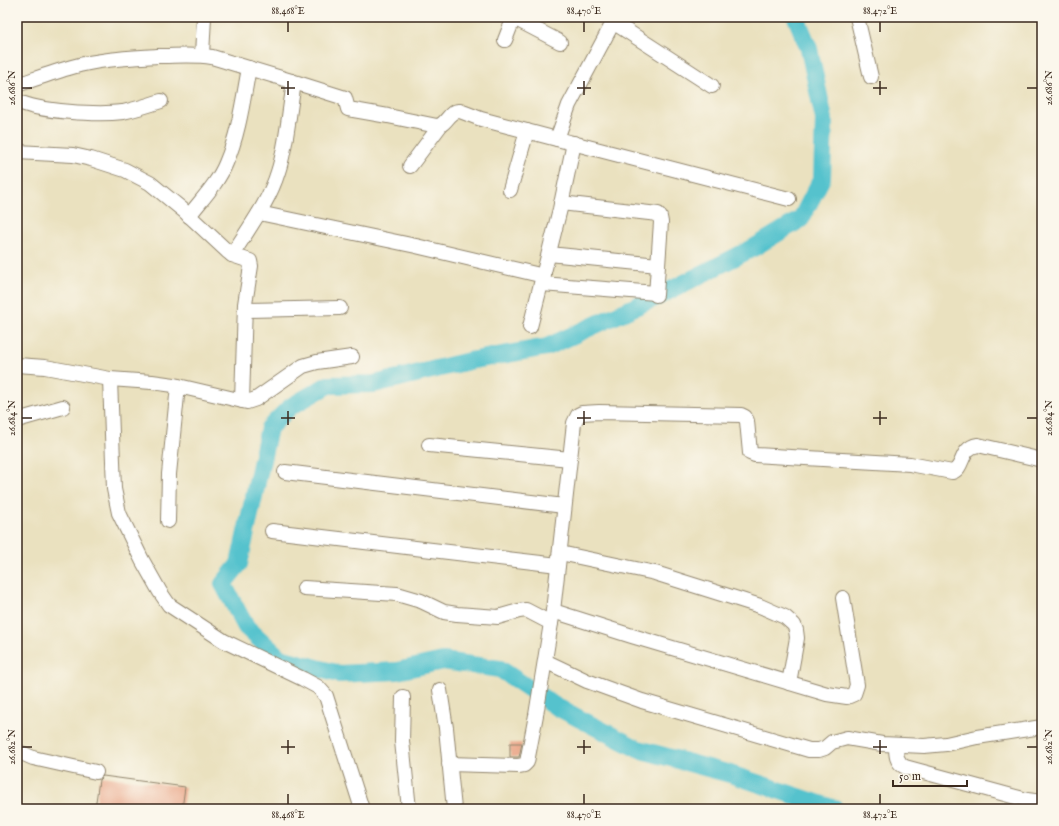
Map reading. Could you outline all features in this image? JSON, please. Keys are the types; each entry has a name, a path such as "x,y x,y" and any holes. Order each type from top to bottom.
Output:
{"street":[{"path":"202,55 204,17"},
{"path":"857,17 871,77"},
{"path":"505,40 514,18 560,42"},
{"path":"556,139 569,105 614,19 712,86"},
{"path":"17,85 74,66 99,61 138,57 202,55 345,98 348,109 440,126"},
{"path":"189,216 216,181 226,164 235,138 249,68"},
{"path":"232,255 273,186 278,172 292,96 293,89 291,82"},
{"path":"17,101 39,108 104,113 123,112 161,101"},
{"path":"410,166 440,126 452,113 457,111 556,139 789,200"},
{"path":"510,190 527,131"},
{"path":"530,327 543,280 574,143"},
{"path":"17,152 73,155 125,170 150,183 232,255 248,260 251,263 245,310 242,401"},
{"path":"258,212 416,246 543,280 656,294 661,222 658,214 561,203"},
{"path":"549,254 658,265"},
{"path":"245,310 340,308"},
{"path":"17,366 45,367 110,379 137,380 178,386 251,402 303,366 317,362 352,357"},
{"path":"110,379 114,489 119,513 142,560 160,592 169,605 224,641 318,687 326,696 362,809"},
{"path":"168,520 169,474 178,386"},
{"path":"17,420 63,407"},
{"path":"449,764 518,766 524,765 529,758 552,617 570,459 576,418 578,415 582,413 599,412 742,415 747,421 750,453 755,455 903,464 952,472 958,470 966,452 973,446 978,445 1042,460"},
{"path":"429,445 570,459"},
{"path":"286,472 564,506"},
{"path":"272,531 559,559 655,573 760,606 784,617 794,625 797,638 789,683"},
{"path":"304,588 396,594 421,601 444,612 457,614 498,617 526,610 632,636 789,683 847,697 854,694 857,685 843,598"},
{"path":"544,664 642,701 809,750 819,750 825,748 832,742 847,738 896,745 924,746 946,744 977,737 1042,727"},
{"path":"440,690 446,728 454,809"},
{"path":"403,697 402,741 409,809"},
{"path":"896,745 898,761 906,767 1007,795 1042,802"},
{"path":"17,751 33,758 96,772"}],"building":[{"path":"510,743 522,743 519,757 510,757"},
{"path":"103,776 185,787 182,809 95,809 99,780"}],"waterway":[{"path":"796,17 809,49 824,119 822,178 801,219 753,248 663,294 547,347 469,361 374,384 328,385 290,407 269,428 239,564 223,584 246,627 280,658 339,674 397,671 443,661 500,669 555,706 638,749 730,774 835,809"}]}
